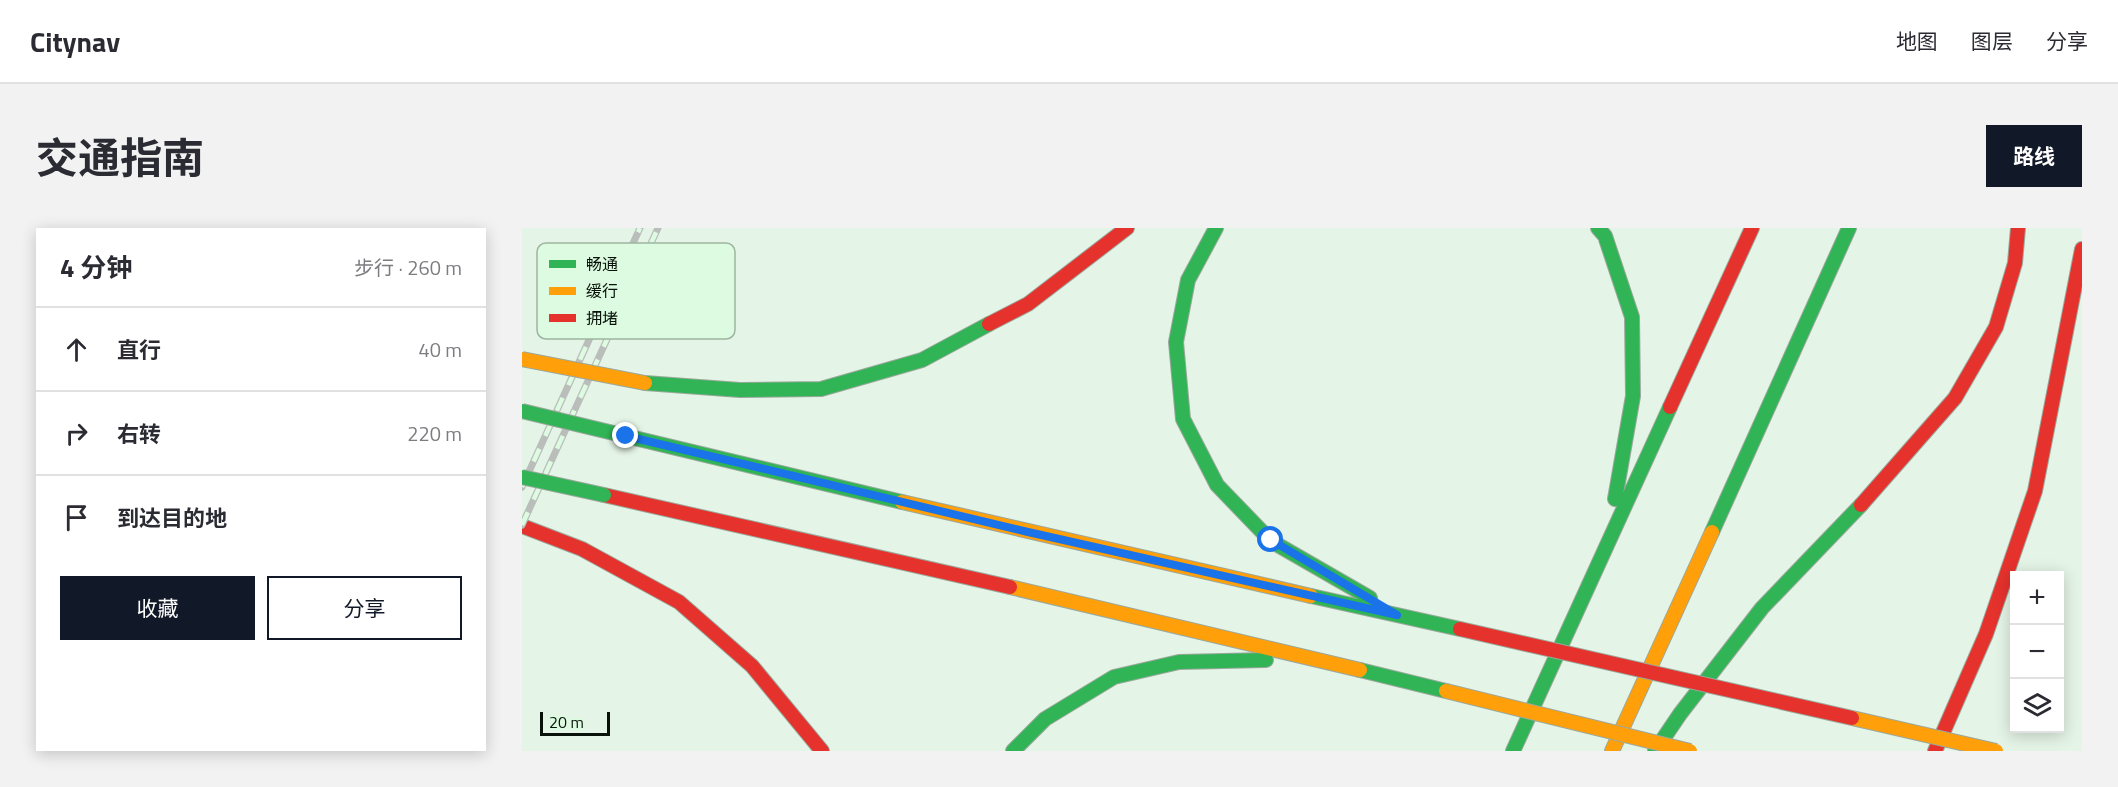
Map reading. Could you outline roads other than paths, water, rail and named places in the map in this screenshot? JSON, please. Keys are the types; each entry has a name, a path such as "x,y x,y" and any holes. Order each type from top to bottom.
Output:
{"main road":[{"path":"522,359 645,383 740,390 821,389 922,360 1028,304 1127,228"},
{"path":"1216,228 1188,280 1176,342 1183,419 1216,485 1271,540 1397,615"},
{"path":"1598,228 1605,236 1632,317 1633,396 1608,544"},
{"path":"1513,751 1752,228"},
{"path":"1612,751 1849,228"},
{"path":"1655,751 1680,714 1762,608 1874,491 1955,398 1996,327 2015,263 2018,228"},
{"path":"1935,751 1986,634 2035,491 2082,249"},
{"path":"522,411 1028,532 1996,751"},
{"path":"522,477 990,582 1690,751"},
{"path":"522,526 582,549 679,602 752,666 822,751"},
{"path":"1013,751 1045,719 1114,677 1179,662 1311,658"}],"railway":[{"path":"633,243 640,228"},
{"path":"651,243 658,228"},
{"path":"522,487 589,339"},
{"path":"522,525 607,339"}]}
